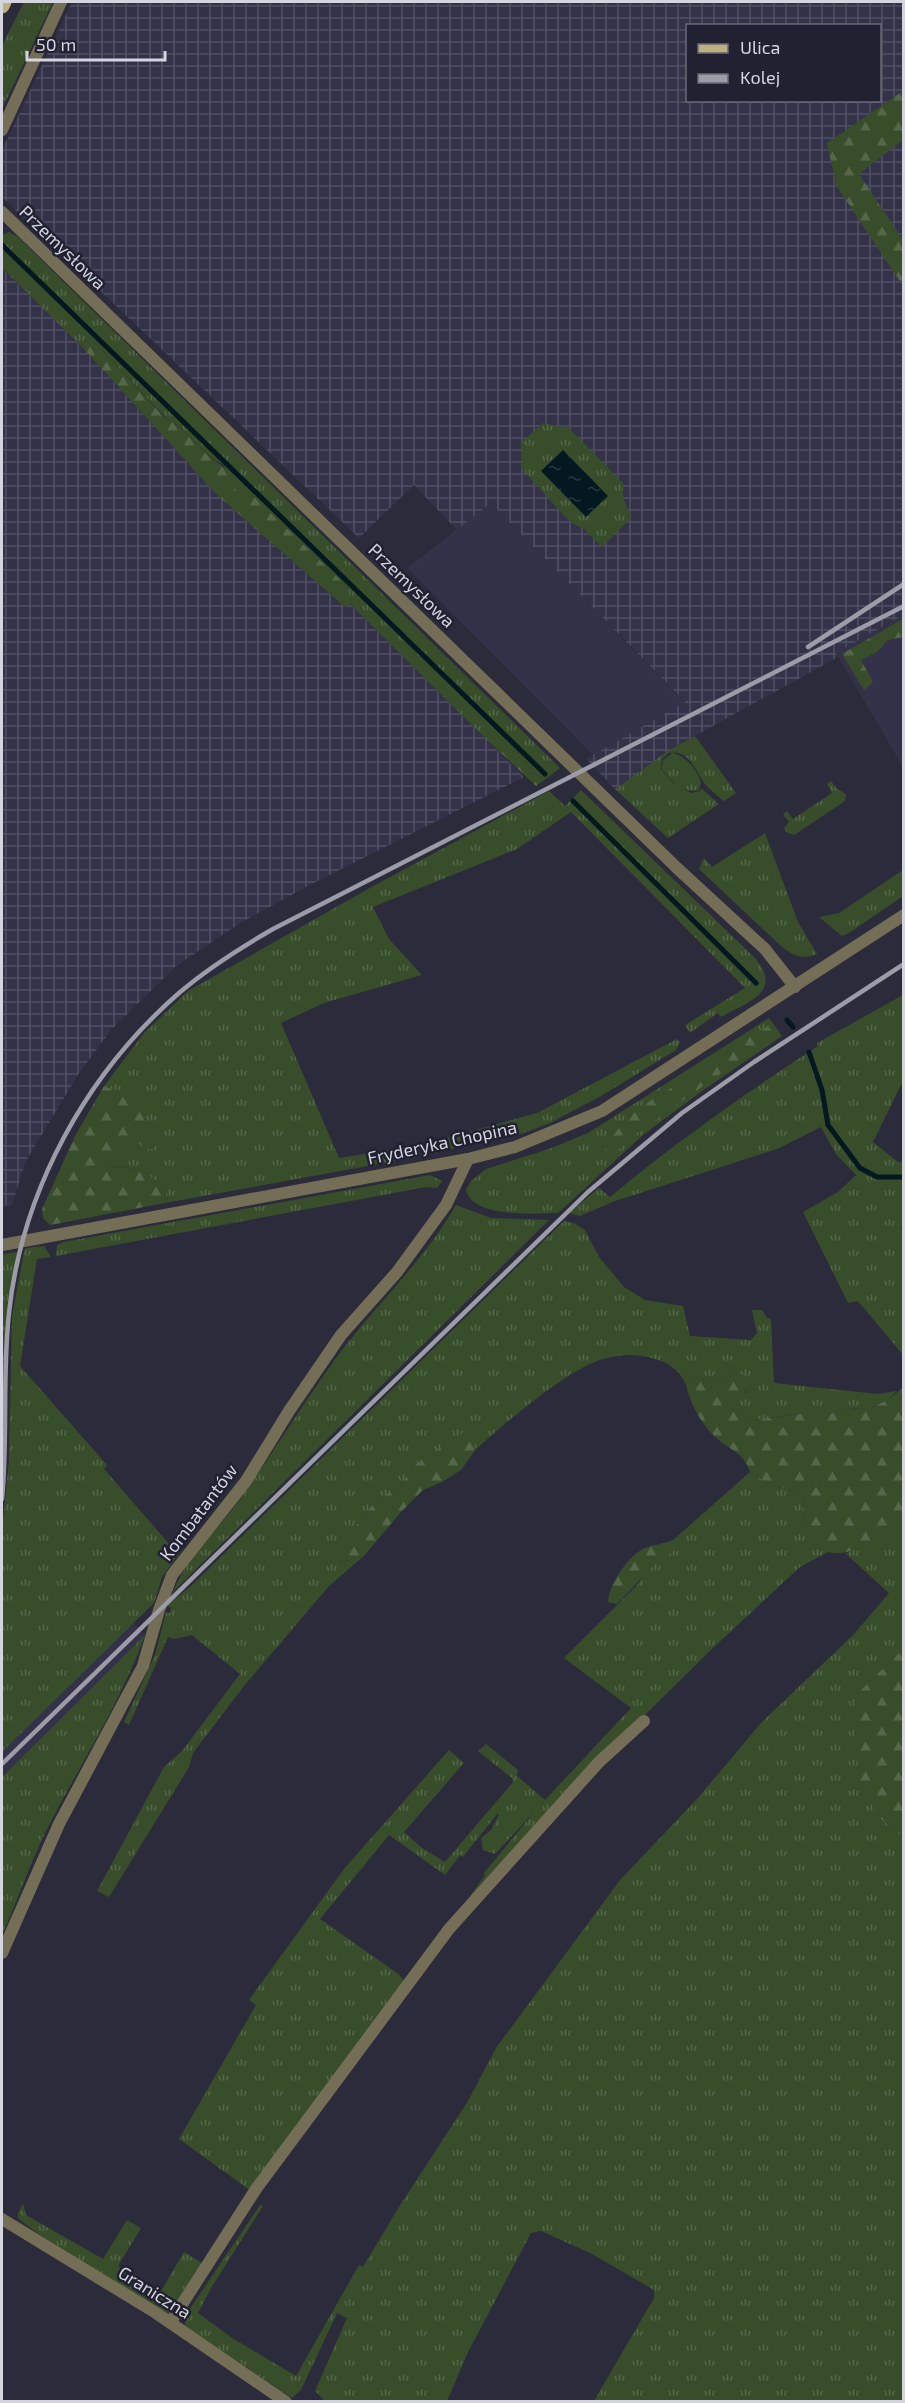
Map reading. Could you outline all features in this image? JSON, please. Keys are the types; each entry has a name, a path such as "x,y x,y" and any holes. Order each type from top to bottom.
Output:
{"main road":[{"path":"2,6 4,2"}],"street":[{"path":"2,130 61,2"},
{"name":"Przemysłowa","path":"2,212 676,868 765,949 795,987"},
{"name":"Fryderyka Chopina","path":"2,1245 468,1159 515,1147 602,1111 903,915"},
{"name":"Kombatantów","path":"2,1953 59,1824 143,1666 172,1575 246,1481 289,1411 341,1335 398,1272 446,1205 468,1159"},
{"path":"170,2323 256,2188 449,1929 599,1762 644,1721"},
{"name":"Graniczna","path":"2,2219 170,2323 286,2402"}],"shaded area":[{"path":"72,2 903,2 903,615 836,653 838,657 673,748 615,789 586,759 685,702 491,503 457,530 414,485 359,538 2,197 2,150"},
{"path":"2,268 81,346 218,496 345,607 350,604 524,777 308,886 242,922 176,966 112,1029 79,1073 26,1161 12,1205 2,1206"},
{"path":"491,503 685,703 593,755 407,568"},
{"path":"903,615 903,767 836,653"},
{"path":"133,1623 145,1635 2,1777 2,1752"}],"green space":[{"path":"24,2 53,2 2,109 2,46"},
{"path":"903,91 903,140 859,174 903,240 903,286 836,185 827,143"},
{"path":"9,232 18,237 560,768 543,781 493,730 484,737 350,604 352,597 233,487 224,465 208,454 174,422 166,418 90,337 81,346 2,268 2,235"},
{"path":"90,337 165,418 179,426 207,454 236,478 233,487 246,499 254,497 344,584 352,598 350,604 345,607 218,496 81,346"},
{"path":"543,423 569,428 623,483 623,498 632,517 602,547 584,529 569,521 522,469 521,443"},
{"path":"903,619 903,637 888,640 877,652 861,660 873,682 864,690 842,654"},
{"path":"493,730 543,781 536,786 484,737"},
{"path":"695,736 736,793 724,801 707,787 686,757 669,753 662,759 661,769 672,782 691,793 700,791 701,788 719,804 668,838 615,789 668,751"},
{"path":"673,753 694,768 701,782 699,790 683,788 673,782 662,769 663,760"},
{"path":"831,781 837,789 846,794 845,801 794,835 786,832 784,828 789,822 783,814 787,811 793,819 832,793 827,784"},
{"path":"581,790 755,958 766,980 759,995 721,1017 718,1013 690,1033 685,1025 745,988 571,812 517,849 373,907 389,939 422,975 324,1003 281,1023 339,1158 417,1146 420,1153 417,1157 165,1203 166,1189 151,1177 133,1169 115,1167 103,1160 105,1151 137,1134 144,1122 146,1112 117,1091 104,1086 144,1033 188,991 368,889 549,791 565,806"},
{"path":"765,833 798,922 817,954 802,957 794,955 781,946 699,869 704,858 712,867"},
{"path":"903,870 903,896 849,933 842,936 819,917 839,913"},
{"path":"903,995 903,1081 873,1142 898,1162 903,1162 904,1220 901,1229 904,1231 903,1355 858,1301 848,1303 803,1212 838,1192 856,1175 836,1154 821,1127 777,1149 615,1201 580,1216 569,1213 599,1188 610,1197 712,1118 818,1046 817,1043"},
{"path":"769,1018 782,1036 643,1135 558,1213 492,1210 480,1206 471,1199 466,1190 471,1181 486,1169 549,1149 588,1133"},
{"path":"768,1027 774,1032 774,1036 638,1132 608,1159 605,1150 614,1135 636,1112"},
{"path":"675,1038 680,1042 676,1050 601,1096 550,1123 518,1135 488,1139 441,1152 431,1153 425,1144 537,1113"},
{"path":"104,1086 117,1091 125,1087 142,1099 146,1112 144,1123 155,1144 152,1149 145,1149 134,1139 129,1140 128,1150 120,1154 105,1151 103,1160 115,1167 133,1169 151,1177 166,1189 165,1203 50,1225 43,1218 42,1209 75,1136"},
{"path":"430,1175 442,1181 437,1188 426,1187 56,1256 57,1245 64,1242"},
{"path":"456,1205 491,1218 549,1220 173,1592 186,1568 265,1464 332,1364 418,1260"},
{"path":"564,1221 574,1223 585,1230 599,1257 624,1287 645,1300 683,1306 690,1336 751,1340 757,1333 752,1310 762,1310 767,1318 771,1319 774,1383 878,1394 897,1391 886,1401 867,1409 847,1408 829,1414 800,1414 753,1420 734,1407 738,1398 747,1391 738,1371 717,1379 695,1378 686,1385 673,1367 663,1362 635,1355 624,1355 592,1363 557,1383 476,1449 462,1434 412,1467 398,1490 386,1494 369,1509 336,1558 339,1563 364,1556 329,1586 244,1686 193,1753 189,1767 109,1897 97,1891 164,1767 182,1751 240,1674 192,1635 174,1639 168,1637 129,1725 124,1722 155,1655 166,1612 170,1613 171,1608 167,1605 189,1588"},
{"path":"44,1246 51,1257 37,1259 20,1366 107,1465 104,1469 170,1545 182,1550 162,1577 154,1603 2,1752 2,1531 9,1460 12,1316 24,1252 26,1248"},
{"path":"17,1252 5,1328 2,1461 2,1254"},
{"path":"738,1371 752,1382 734,1407 753,1420 800,1414 829,1414 847,1408 867,1409 886,1401 903,1388 903,1521 881,1538 858,1549 838,1553 819,1549 812,1542 807,1531 803,1494 769,1484 750,1472 742,1458 721,1442 703,1423 691,1401 686,1385 695,1378 717,1379"},
{"path":"462,1433 476,1449 461,1470 423,1490 364,1556 338,1563 335,1558 369,1509 386,1494 398,1490 412,1467"},
{"path":"750,1472 769,1484 803,1494 806,1528 813,1541 828,1552 800,1567 714,1647 598,1761 475,1899 470,1896 485,1875 484,1873 535,1811 495,1854 483,1850 481,1838 491,1830 498,1813 463,1857 460,1855 445,1875 389,1835 320,1919 405,1981 251,2191 179,2139 256,2005 249,2000 344,1869 449,1750 464,1763 404,1832 422,1848 445,1862 513,1782 512,1778 478,1751 486,1744 518,1770 517,1776 545,1800 631,1708 564,1658 637,1585 658,1555 680,1545 673,1540"},
{"path":"903,1521 903,1649 857,1694 879,1817 903,1837 903,2401 594,2401 654,2298 654,2290 592,2254 541,2231 531,2233 468,2352 447,2401 325,2401 315,2391 347,2318 337,2313 301,2390 292,2398 185,2326 185,2316 260,2205 263,2206 211,2288 198,2313 232,2338 296,2376 359,2265 363,2267 468,2101 496,2048 620,1880 697,1799 761,1723 854,1634 889,1593 846,1554"},
{"path":"673,1540 680,1545 668,1555 658,1555 655,1564 617,1604 608,1602 616,1579 632,1557 645,1548"},
{"path":"145,1635 111,1711 45,1833 2,1935 2,1777"},
{"path":"903,1649 903,1837 879,1817 861,1787 852,1714 857,1694"},
{"path":"23,2204 26,2215 103,2259 127,2220 141,2228 118,2266 161,2291 184,2252 205,2265 175,2312 165,2313 37,2233 18,2218"}],"water":[{"path":"563,450 608,496 586,517 541,471"}],"waterway":[{"path":"2,245 545,774"},
{"path":"573,801 756,983"},
{"path":"787,1020 793,1027"},
{"path":"809,1052 822,1090 828,1125 860,1168 877,1177 904,1177"}],"railway":[{"path":"808,647 904,584"},
{"path":"2,1499 9,1313 16,1267 28,1222 44,1179 64,1137 88,1097 115,1060 146,1025 201,975 273,929 904,606"},
{"path":"2,1764 588,1192 682,1113 754,1062 904,964"}]}
